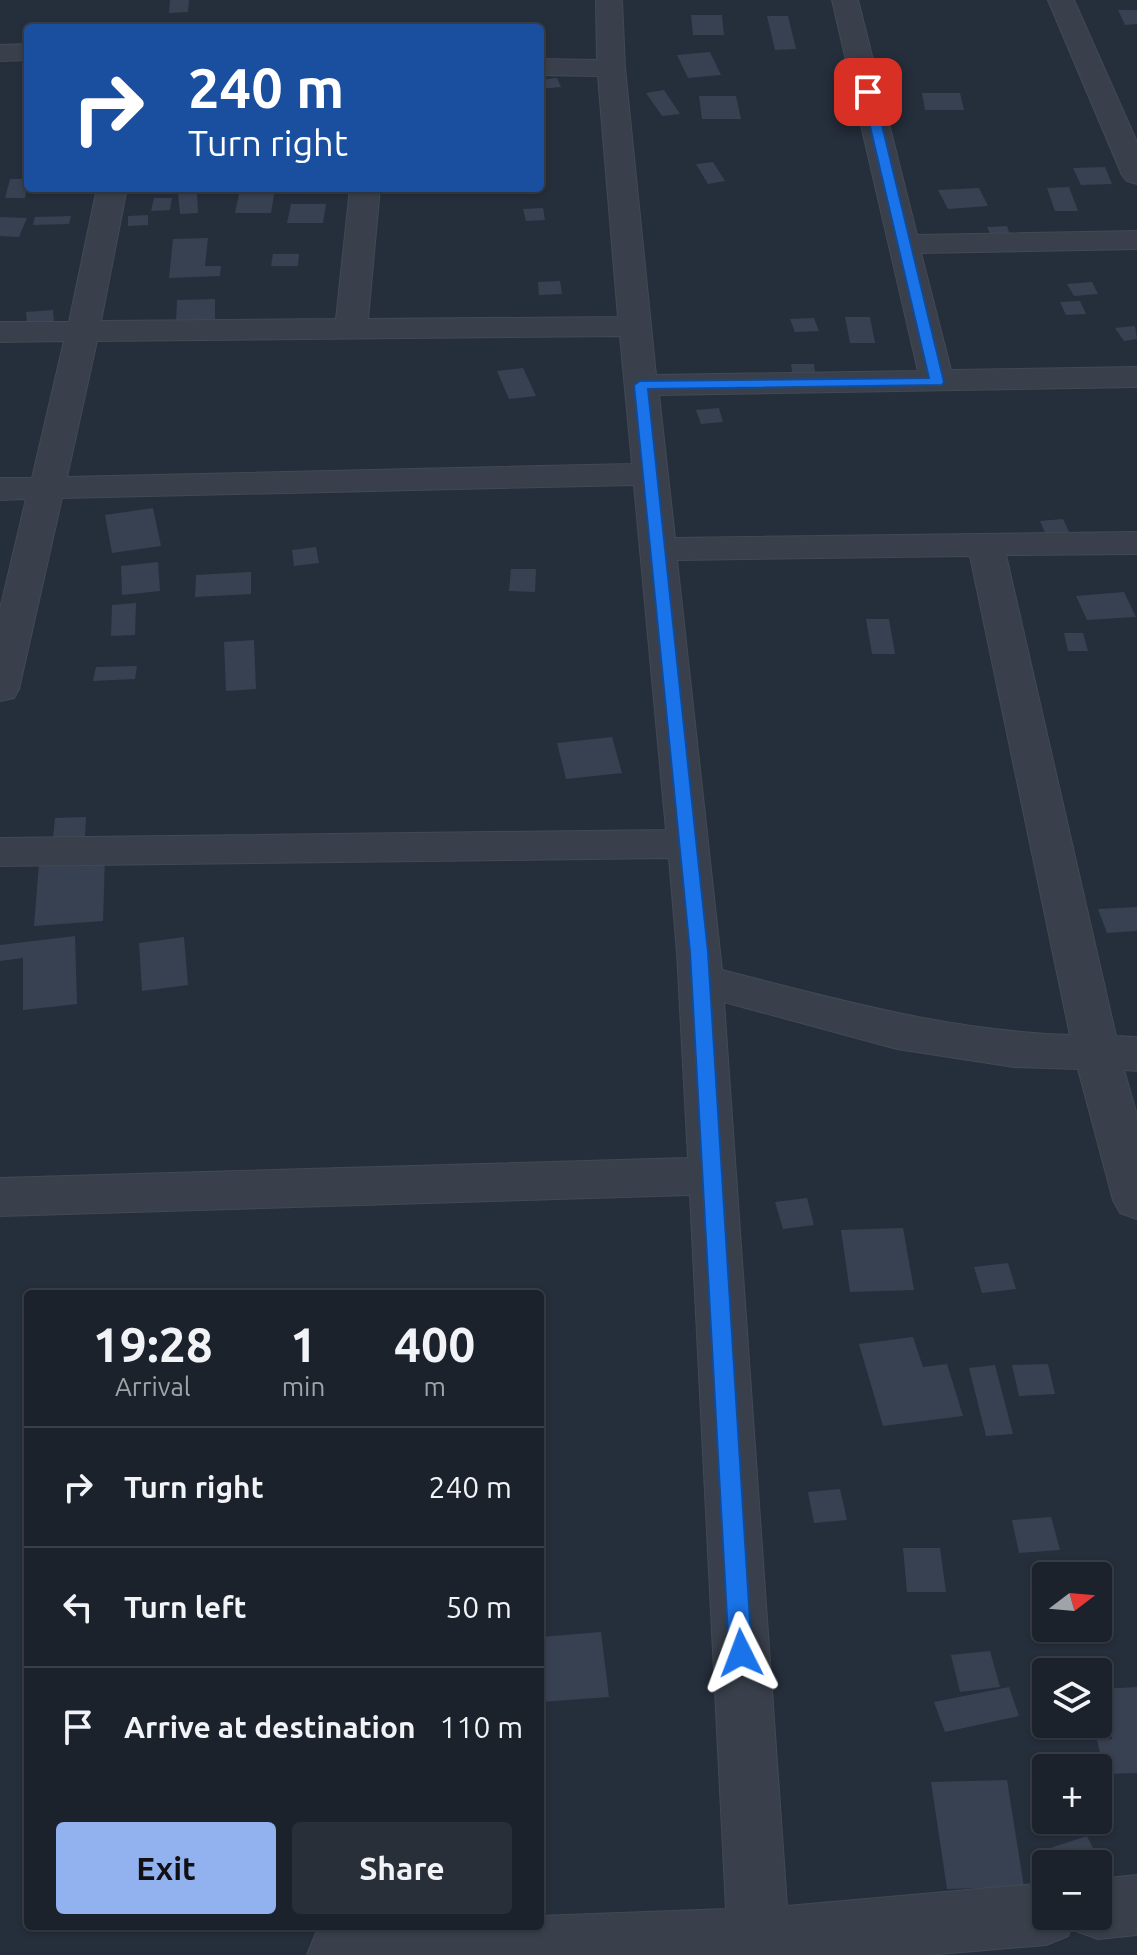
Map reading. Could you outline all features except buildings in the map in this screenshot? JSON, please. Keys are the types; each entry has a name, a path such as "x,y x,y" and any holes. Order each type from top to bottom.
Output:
{"street":[{"path":"609,0 611,68 640,385 701,980 758,1947"},
{"path":"845,0 937,382"},
{"path":"1061,0 1137,175"},
{"path":"0,53 24,52"},
{"path":"544,67 611,68"},
{"path":"0,689 83,331 111,192"},
{"path":"351,329 365,192"},
{"path":"906,244 1137,240"},
{"path":"0,332 635,326"},
{"path":"640,385 1137,377"},
{"path":"0,489 650,474"},
{"path":"658,549 1137,543"},
{"path":"986,545 1117,1054 1137,1200"},
{"path":"0,852 688,844"},
{"path":"701,980 897,1032 1014,1050 1117,1054"},
{"path":"0,1197 712,1176"},
{"path":"1112,1908 1137,1905"},
{"path":"338,1955 758,1947 1032,1916"}],"route":[{"path":"741,1653 699,952 640,385 937,382 868,92"}]}
